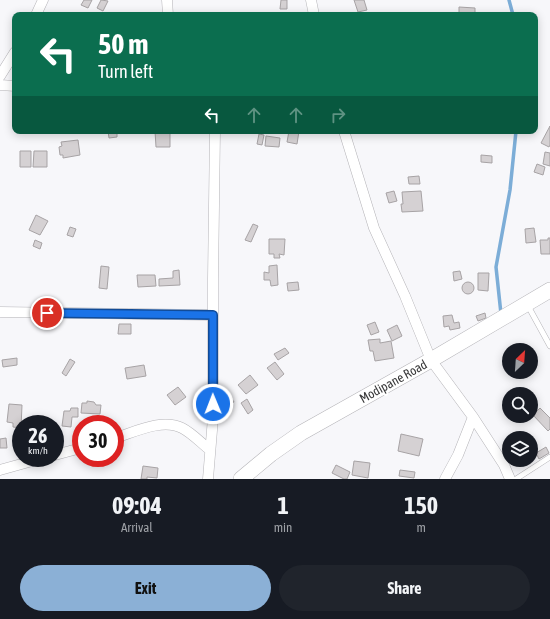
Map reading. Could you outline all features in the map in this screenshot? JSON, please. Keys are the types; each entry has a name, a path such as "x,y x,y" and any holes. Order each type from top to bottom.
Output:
{"main road":[{"name":"Modipane Road","path":"241,479 271,454 301,433 431,360 550,290"}],"street":[{"path":"37,12 43,0"},
{"path":"167,0 168,12"},
{"path":"311,0 313,12"},
{"path":"0,76 12,57"},
{"path":"0,85 12,86"},
{"path":"208,479 213,418 215,134"},
{"path":"345,134 374,228 405,296 431,360 473,416 504,465 510,479"},
{"path":"0,312 213,315"},
{"path":"445,479 458,455 473,416"},
{"path":"124,435 155,426 172,425 183,428 210,450"},
{"path":"0,470 12,467"}],"lane":[{"path":"527,303 550,346"},
{"path":"516,479 550,457"}],"building":[{"path":"84,0 92,0 88,8 81,5"},
{"path":"101,0 108,1 103,11 97,8"},
{"path":"281,0 287,0 287,9 280,9"},
{"path":"354,0 364,0 367,10 358,12"},
{"path":"459,7 475,8 475,12 459,12"},
{"path":"550,126 550,145 549,147 541,143"},
{"path":"108,134 117,134 117,137 109,138"},
{"path":"155,134 170,134 170,147 156,147"},
{"path":"259,134 264,135 262,145 257,144"},
{"path":"288,134 299,134 297,144 287,142"},
{"path":"266,136 280,138 279,147 265,146"},
{"path":"78,140 80,155 63,158 63,155 60,155 59,147 62,146 61,142"},
{"path":"20,151 31,151 31,167 20,167"},
{"path":"34,151 47,151 47,167 33,167"},
{"path":"545,152 550,153 550,166 543,164"},
{"path":"481,155 492,156 492,163 481,162"},
{"path":"537,164 545,167 543,175 534,172"},
{"path":"419,176 420,184 409,184 408,177"},
{"path":"394,191 397,201 389,203 386,193"},
{"path":"421,191 423,211 402,212 402,192"},
{"path":"36,215 48,221 40,235 29,230"},
{"path":"253,224 258,226 251,242 245,240"},
{"path":"70,227 76,229 73,237 67,235"},
{"path":"534,228 536,242 526,243 525,229"},
{"path":"548,238 550,238 550,254 541,254 540,240 548,240"},
{"path":"269,239 285,239 284,255 279,254 280,258 274,258 274,254 269,254"},
{"path":"35,240 42,243 40,249 33,246"},
{"path":"277,265 278,285 271,286 270,280 264,280 264,272 269,273 269,266"},
{"path":"101,266 109,267 107,289 99,288"},
{"path":"179,270 180,285 159,286 159,279 173,278 173,271"},
{"path":"460,271 462,279 454,281 453,272"},
{"path":"478,273 489,273 488,291 478,290"},
{"path":"137,275 155,275 156,286 138,287"},
{"path":"298,282 299,290 288,291 287,283"},
{"path":"468,282 472,284 474,288 472,292 468,294 464,292 462,288 464,284"},
{"path":"485,313 486,318 478,321 476,316"},
{"path":"452,315 454,323 459,322 460,328 450,330 449,326 444,327 443,316"},
{"path":"375,322 379,332 371,335 367,325"},
{"path":"119,324 131,324 131,334 118,334"},
{"path":"397,325 402,336 392,341 387,330"},
{"path":"380,339 380,343 391,341 394,358 375,361 373,351 370,351 368,340"},
{"path":"285,348 289,353 278,360 274,354"},
{"path":"17,358 17,365 3,367 2,360"},
{"path":"70,359 75,362 66,376 62,373"},
{"path":"275,362 284,374 277,380 267,368"},
{"path":"144,365 146,376 127,379 125,368"},
{"path":"250,375 258,385 246,394 238,385"},
{"path":"178,387 186,397 175,405 167,395"},
{"path":"226,391 234,402 229,405 222,394"},
{"path":"247,399 253,410 248,414 241,403"},
{"path":"87,401 94,402 96,405 101,405 100,414 81,413 82,403 87,403"},
{"path":"9,404 22,405 22,415 12,415 12,423 7,422"},
{"path":"71,408 78,408 78,415 72,415 71,427 64,426 64,411 70,411"},
{"path":"540,408 550,418 550,429 548,431 538,420 538,410"},
{"path":"401,434 423,439 419,456 398,451"},
{"path":"6,438 7,448 0,448 0,439"},
{"path":"546,447 549,453 539,459 538,452"},
{"path":"354,461 370,463 368,478 352,475"},
{"path":"336,465 350,472 347,479 332,473"},
{"path":"143,466 158,468 157,478 147,477 147,479 141,479"},
{"path":"400,470 415,472 414,478 399,476"}],"waterway":[{"path":"509,0 512,12"},
{"path":"501,314 496,267 510,190 516,134"}],"route":[{"path":"47,313 213,315 213,404"}]}
